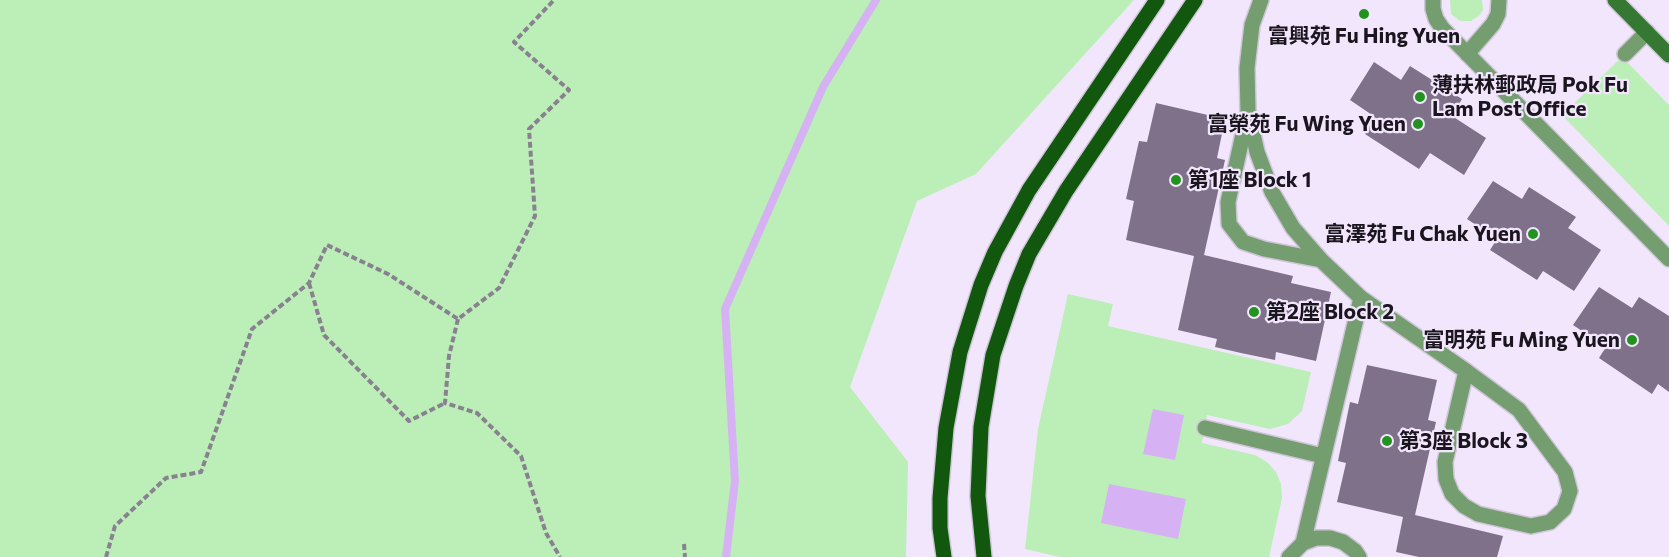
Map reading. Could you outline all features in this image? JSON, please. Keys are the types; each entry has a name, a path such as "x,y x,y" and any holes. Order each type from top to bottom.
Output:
{"main road":[{"path":"944,557 940,528 940,498 946,428 960,352 981,285 995,252 1029,190 1156,0"},
{"path":"984,557 978,496 981,427 993,355 1016,286 1029,254 1066,191 1195,0"}],"street":[{"path":"1615,0 1669,55"}],"lane":[{"path":"1262,0 1252,25 1247,68 1248,111 1257,152 1272,192 1293,228 1321,260 1361,298 1466,371 1519,410 1565,472 1570,491 1564,509 1550,522 1531,526 1478,514 1464,506 1452,494 1446,479 1446,462 1466,371"},
{"path":"1433,0 1432,9 1436,19 1467,54 1669,259"},
{"path":"1467,54 1493,24 1498,14 1499,0"},
{"path":"1625,54 1647,32"},
{"path":"1248,111 1228,202 1229,224 1243,242 1264,249 1321,260"},
{"path":"1303,543 1361,298"},
{"path":"1204,428 1323,456"},
{"path":"1289,557 1303,543 1316,538 1330,538 1343,542 1359,557"}],"path":[{"path":"445,403 448,356 458,319 499,288 535,216 529,129 569,90 514,42 554,0"},
{"path":"106,557 115,526 166,478 201,472 252,329 309,283 327,245 388,274 458,319"},
{"path":"309,283 324,335 409,421 445,403 477,413 521,456 546,533 560,557"},
{"path":"684,544 685,557"}],"green space":[{"path":"0,0 1134,0 976,174 917,201 850,387 908,462 906,557 0,557"},
{"path":"1450,0 1482,0 1483,10 1471,21 1460,21 1451,14"},
{"path":"1622,57 1669,105 1669,226 1562,115"},
{"path":"1068,294 1113,304 1108,326 1311,372 1302,411 1288,424 1270,429 1207,415 1202,443 1255,455 1267,462 1276,472 1281,484 1282,498 1269,557 1060,557 1025,549 1038,429"}],"shaded area":[{"path":"1153,409 1184,415 1175,460 1143,454"},
{"path":"1109,484 1186,499 1178,539 1101,523"}],"building":[{"name":"富榮苑 Fu Wing Yuen","path":"1374,62 1401,80 1410,66 1462,99 1452,116 1486,138 1464,175 1430,153 1419,169 1365,134 1375,117 1350,100"},
{"path":"1156,103 1225,119 1217,158 1225,160 1204,255 1293,276 1291,283 1331,292 1316,361 1276,352 1275,360 1241,353 1215,347 1217,339 1178,330 1194,256 1126,240 1134,201 1126,199 1139,141 1147,142"},
{"name":"富澤苑 Fu Chak Yuen","path":"1493,181 1522,199 1529,187 1576,217 1568,228 1601,250 1574,291 1543,271 1537,280 1490,250 1497,239 1467,219"},
{"name":"富明苑 Fu Ming Yuen","path":"1599,287 1632,308 1639,297 1669,316 1669,392 1658,384 1652,394 1599,358 1606,347 1573,325"},
{"name":"第3座 Block 3","path":"1367,365 1437,380 1428,420 1436,422 1415,515 1503,536 1497,557 1419,557 1396,552 1403,517 1337,502 1346,463 1338,461 1350,402 1358,404"}],"waterway":[{"path":"726,557 735,481 725,309 823,87 876,0"}],"place":[{"name":"富興苑 Fu Hing Yuen","path":"1364,14"},
{"name":"薄扶林郵政局 Pok Fu Lam Post Office","path":"1420,97"},
{"name":"富榮苑 Fu Wing Yuen","path":"1418,124"},
{"name":"第1座 Block 1","path":"1176,180"},
{"name":"富澤苑 Fu Chak Yuen","path":"1533,234"},
{"name":"第2座 Block 2","path":"1254,312"},
{"name":"富明苑 Fu Ming Yuen","path":"1632,340"},
{"name":"第3座 Block 3","path":"1387,441"}]}
